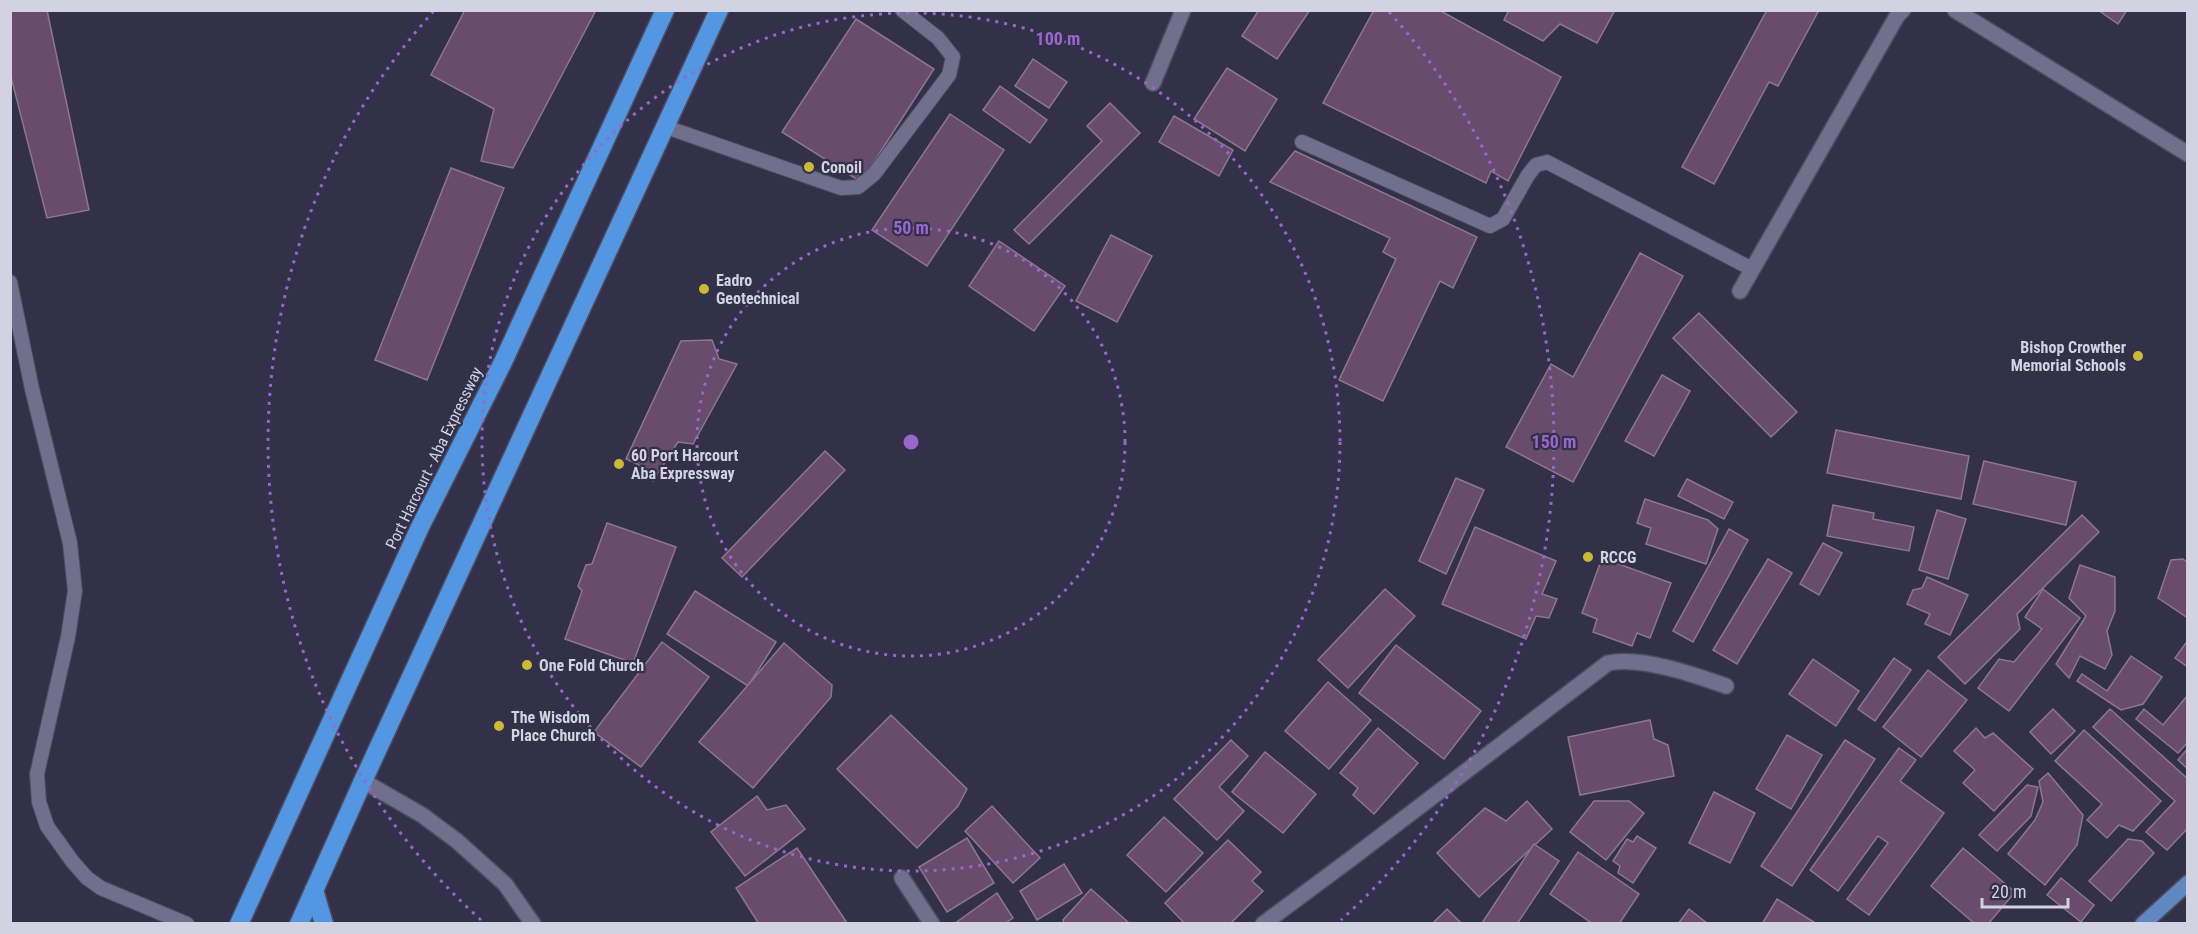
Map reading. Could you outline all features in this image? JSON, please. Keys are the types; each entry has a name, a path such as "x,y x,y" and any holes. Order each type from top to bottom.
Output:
{"highway":[{"name":"Port Harcourt - Aba Expressway","path":"239,924 420,527 503,362 665,10"},
{"path":"299,924 719,10"},
{"path":"314,890 324,924"}],"main road":[{"path":"2143,924 2187,883"}],"street":[{"path":"1153,83 1183,10"},
{"path":"1740,291 1897,16 1903,10"},
{"path":"1955,10 2187,153"},
{"path":"1263,924 1608,663 1621,661 1682,671 1726,686"},
{"path":"363,781 422,815 457,841 505,884 533,924"},
{"path":"902,878 932,924"}],"lane":[{"path":"666,127 842,188 858,187 874,174 949,75 953,57 938,38 902,10"},
{"path":"1302,142 1490,226 1503,219 1536,165 1547,162 1752,269"},
{"path":"10,282 32,389 70,543 75,591 68,637 37,774 39,802 47,826 87,878 100,888 187,924"}],"building":[{"path":"10,10 47,10 89,210 47,218 10,73"},
{"path":"465,10 596,10 513,168 481,161 494,109 431,75"},
{"path":"1259,10 1310,10 1277,59 1242,36"},
{"path":"1374,10 1439,10 1561,77 1508,181 1491,171 1486,183 1323,103"},
{"path":"1509,10 1615,10 1597,43 1560,24 1543,41 1504,20"},
{"path":"1767,10 1819,10 1778,86 1769,82 1714,184 1682,167"},
{"path":"2098,10 2127,10 2118,24"},
{"path":"856,19 934,69 861,182 782,132"},
{"path":"1033,59 1067,82 1049,108 1015,86"},
{"path":"1227,68 1277,99 1245,151 1194,119"},
{"path":"1000,86 1047,120 1030,143 983,110"},
{"path":"1110,103 1140,133 1029,244 1014,230 1102,141 1087,126"},
{"path":"950,114 1004,150 927,266 872,230"},
{"path":"1174,116 1233,150 1219,176 1159,142"},
{"path":"1295,151 1477,237 1453,288 1440,281 1383,401 1339,380 1396,259 1383,252 1390,238 1270,182"},
{"path":"451,168 504,188 427,380 375,360"},
{"path":"1111,235 1152,256 1117,322 1076,301"},
{"path":"999,241 1065,286 1034,331 969,286"},
{"path":"1640,253 1683,276 1573,482 1506,447 1551,364 1573,377"},
{"path":"1699,313 1797,412 1771,437 1673,338"},
{"path":"712,340 719,359 737,364 693,444 678,442 653,481 639,465 626,459 681,341"},
{"path":"1662,375 1690,391 1654,456 1625,441"},
{"path":"1836,430 1969,456 1961,499 1827,473"},
{"path":"825,451 845,470 742,577 722,558"},
{"path":"1984,461 2076,482 2066,525 1973,504"},
{"path":"1456,478 1484,490 1446,574 1419,561"},
{"path":"1687,479 1733,502 1724,519 1678,496"},
{"path":"1645,499 1708,520 1718,529 1706,564 1646,544 1651,528 1637,523"},
{"path":"1833,505 1874,513 1873,519 1914,527 1909,551 1827,536"},
{"path":"1937,510 1966,519 1948,579 1919,570"},
{"path":"2082,515 2099,532 2017,614 2020,629 1965,684 1938,657"},
{"path":"607,523 676,547 633,663 565,639 582,591 578,586 586,565 592,564"},
{"path":"1475,527 1556,561 1542,594 1557,599 1549,618 1536,616 1526,639 1442,604"},
{"path":"1729,529 1748,540 1693,642 1673,631"},
{"path":"1823,543 1842,553 1819,595 1800,584"},
{"path":"1602,558 1671,583 1650,638 1637,633 1632,646 1593,632 1597,619 1582,613"},
{"path":"1768,559 1792,573 1737,664 1713,650"},
{"path":"2183,559 2188,563 2188,618 2158,598 2171,560"},
{"path":"2080,565 2115,577 2115,611 2107,631 2112,655 2105,669 2080,656 2069,678 2056,664 2086,616 2069,598"},
{"path":"1927,577 1968,595 1950,635 1925,624 1930,614 1907,604 1913,590 1922,588"},
{"path":"1385,589 1415,616 1348,688 1318,660"},
{"path":"2043,589 2080,618 2009,711 1978,688 1999,659 2014,662 2042,629 2025,617"},
{"path":"695,591 776,642 748,686 667,634"},
{"path":"2188,640 2188,667 2175,658"},
{"path":"662,642 709,677 641,767 594,732"},
{"path":"784,643 832,685 831,697 753,788 699,742"},
{"path":"1396,645 1481,711 1444,759 1359,693"},
{"path":"2131,656 2162,677 2143,704 2121,710 2077,681 2082,674 2107,691"},
{"path":"1894,658 1911,670 1875,721 1858,709"},
{"path":"1813,659 1859,691 1836,726 1789,694"},
{"path":"1928,670 1967,700 1921,757 1883,727"},
{"path":"1328,682 1371,720 1329,769 1285,731"},
{"path":"2187,696 2188,742 2178,753 2136,719 2144,709 2163,725"},
{"path":"2053,709 2075,731 2051,754 2030,732"},
{"path":"2110,709 2188,779 2188,828 2167,850 2146,832 2175,801 2093,727"},
{"path":"891,715 967,789 958,806 917,848 837,769"},
{"path":"1650,720 1654,739 1668,745 1674,776 1580,795 1568,737"},
{"path":"1378,728 1418,763 1374,814 1353,795 1358,788 1340,773"},
{"path":"1976,728 1985,738 1993,733 2033,769 1994,811 1963,783 1975,770 1954,751"},
{"path":"2084,730 2161,801 2133,831 2119,825 2107,838 2087,820 2102,804 2055,761"},
{"path":"1787,735 1822,755 1791,809 1756,789"},
{"path":"1231,740 1248,756 1219,787 1244,811 1217,840 1174,799"},
{"path":"1845,740 1875,759 1792,886 1761,866"},
{"path":"1899,748 1916,760 1900,781 1944,813 1869,915 1847,899 1888,843 1878,836 1838,891 1810,870"},
{"path":"2188,748 2188,769 2178,760"},
{"path":"1265,752 1316,794 1283,833 1232,792"},
{"path":"2048,773 2083,815 2077,845 2045,885 2008,854 2035,820 2043,802 2039,781"},
{"path":"2027,785 2038,787 2031,816 1997,851 1979,835"},
{"path":"1714,792 1755,813 1730,863 1689,843"},
{"path":"757,796 767,810 786,805 805,829 745,876 711,832"},
{"path":"1527,801 1552,829 1479,897 1437,853 1485,808 1506,821"},
{"path":"1594,801 1629,801 1644,813 1606,860 1570,832"},
{"path":"992,806 1040,858 1013,883 965,831"},
{"path":"1164,817 1203,853 1166,892 1127,855"},
{"path":"1637,836 1656,848 1633,883 1618,873 1620,866 1613,861 1627,839 1633,842"},
{"path":"967,838 994,883 947,912 919,867"},
{"path":"2128,839 2142,841 2154,853 2111,901 2089,881"},
{"path":"1228,840 1261,872 1252,881 1263,891 1230,924 1185,924 1165,903"},
{"path":"1534,844 1559,861 1517,924 1482,923"},
{"path":"797,848 846,924 759,924 736,888"},
{"path":"1963,848 2015,892 1988,924 1975,924 1931,886"},
{"path":"1578,852 1639,894 1619,924 1593,924 1550,894"},
{"path":"1064,864 1082,893 1037,920 1020,891"},
{"path":"2061,878 2094,905 2081,922 2047,895"},
{"path":"1091,889 1130,924 1064,924 1063,920"},
{"path":"997,893 1013,918 1004,924 954,924"},
{"path":"1777,899 1817,924 1762,924"},
{"path":"1447,909 1462,924 1432,924"},
{"path":"1689,909 1708,924 1678,924"}],"place":[{"name":"Conoil","path":"809,167"},
{"name":"Eadro Geotechnical","path":"704,289"},
{"name":"Bishop Crowther Memorial Schools","path":"2138,356"},
{"name":"60 Port Harcourt Aba Expressway","path":"619,464"},
{"name":"RCCG","path":"1588,557"},
{"name":"One Fold Church","path":"527,665"},
{"name":"The Wisdom Place Church","path":"499,726"}]}
